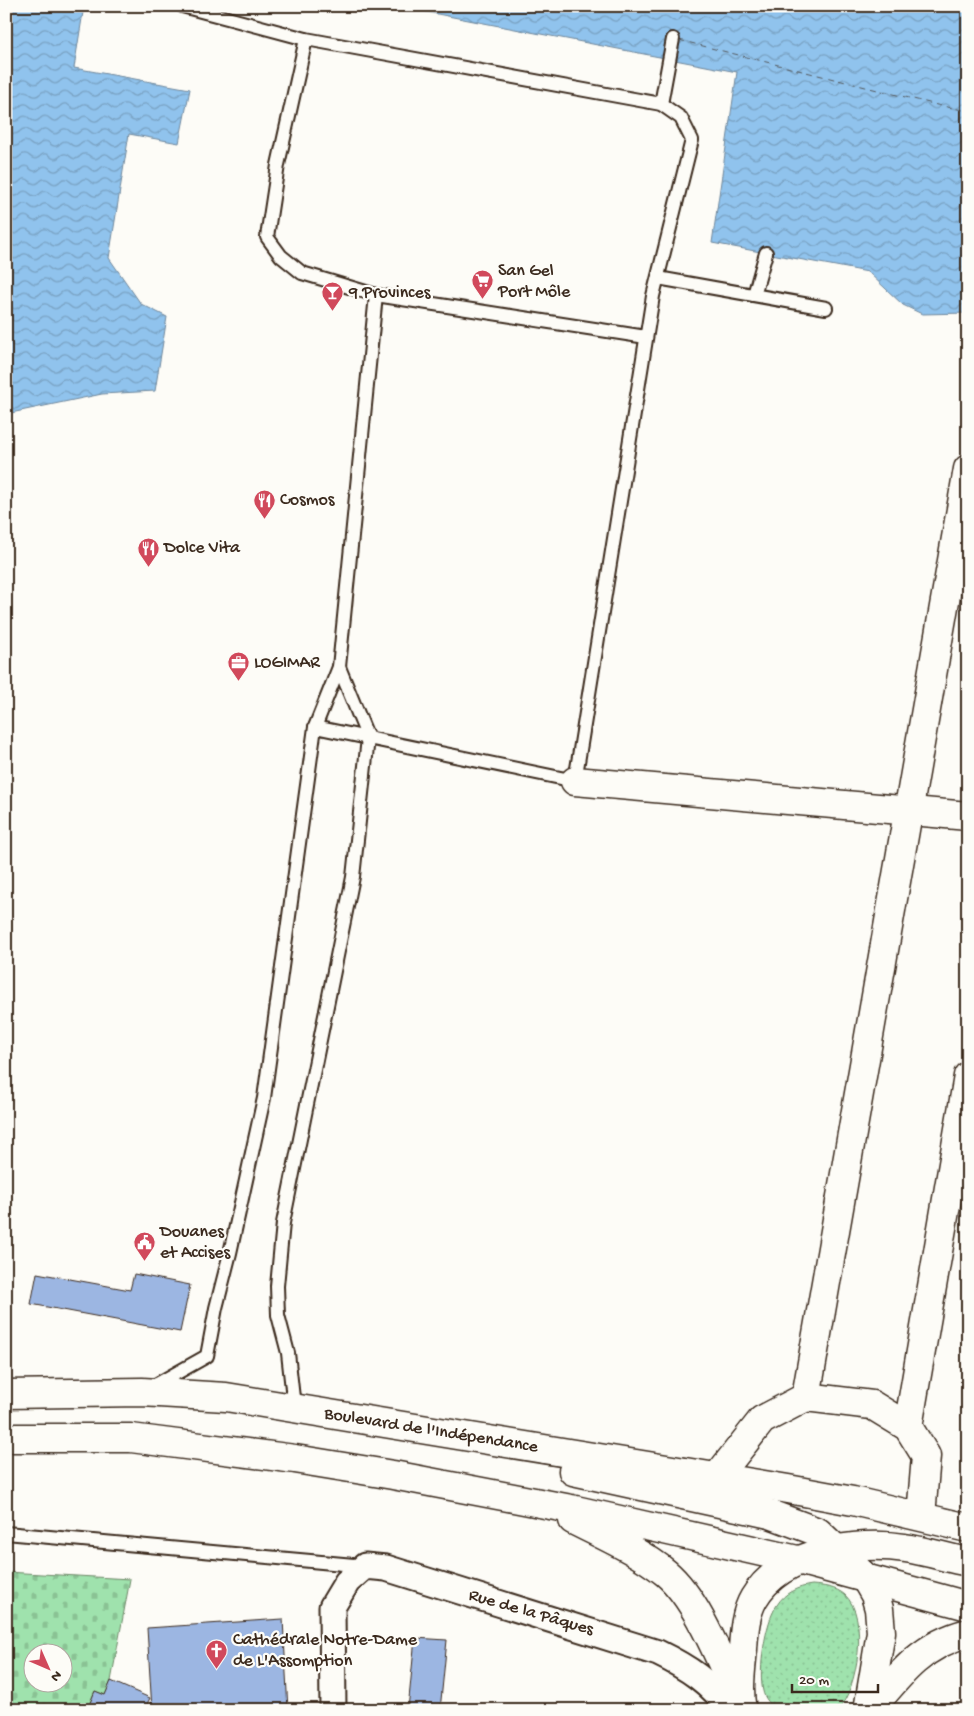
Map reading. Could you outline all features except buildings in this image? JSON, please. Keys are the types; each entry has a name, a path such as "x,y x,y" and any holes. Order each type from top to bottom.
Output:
{"main road":[{"path":"806,1397 910,812 968,469"},
{"path":"575,781 968,816"},
{"path":"908,1427 968,1076"},
{"name":"Boulevard de l'Indépendance","path":"6,1394 142,1392 226,1397 853,1501 968,1528"},
{"path":"717,1477 762,1420 806,1397 872,1405 908,1427 926,1456 921,1516"},
{"path":"395,1426 463,1447 770,1514 818,1532 875,1595 881,1632 869,1710"},
{"path":"6,1438 131,1438 295,1459 393,1475 543,1504 802,1560"},
{"path":"543,1504 651,1562 684,1592 739,1709"},
{"path":"849,1565 867,1546 905,1548 968,1562"},
{"path":"739,1709 743,1640 748,1613 754,1598 771,1578 817,1553 968,1606"},
{"path":"869,1710 901,1671 911,1663 944,1642 968,1633"}],"street":[{"name":"Rue de la Pâques","path":"365,1566 386,1568 412,1578 658,1653 678,1662 739,1709"},
{"path":"333,1710 332,1607 347,1582 365,1566"}],"lane":[{"path":"182,6 306,39 661,104 681,118 692,140 658,278 646,337 575,781 315,727"},
{"path":"306,39 278,165 267,236 281,256 302,273 376,295 646,337"},
{"path":"661,104 673,39"},
{"path":"754,295 766,253"},
{"path":"658,278 826,308"},
{"path":"142,1392 206,1356 264,1098 315,727 339,667 376,295"},
{"path":"294,1407 288,1353 278,1315 277,1286 282,1223 352,878 368,738 339,667"},
{"path":"6,1533 365,1566"}],"green space":[{"path":"6,1572 130,1579 111,1681 105,1695 95,1691 87,1710 21,1710 6,1697"},
{"path":"812,1585 838,1590 845,1595 852,1605 857,1619 859,1635 858,1652 851,1686 838,1710 776,1710 768,1701 763,1691 761,1672 769,1623 780,1600 788,1593"}],"water":[{"path":"6,6 84,6 74,68 190,89 179,143 129,134 109,258 141,304 167,317 155,391 102,394 6,414"},
{"path":"396,6 968,6 968,313 922,314 903,305 868,272 712,243 737,72"}],"ferry route":[{"path":"679,40 937,105 968,111"}],"place":[{"name":"San Gel Port Môle","path":"482,300"},
{"name":"9 Provinces","path":"333,312"},
{"name":"Cosmos","path":"264,519"},
{"name":"Dolce Vita","path":"148,567"},
{"name":"LOGIMAR","path":"238,682"},
{"name":"Douanes et Accises","path":"144,1261"},
{"name":"Cathédrale Notre-Dame de L'Assomption","path":"217,1669"}]}
